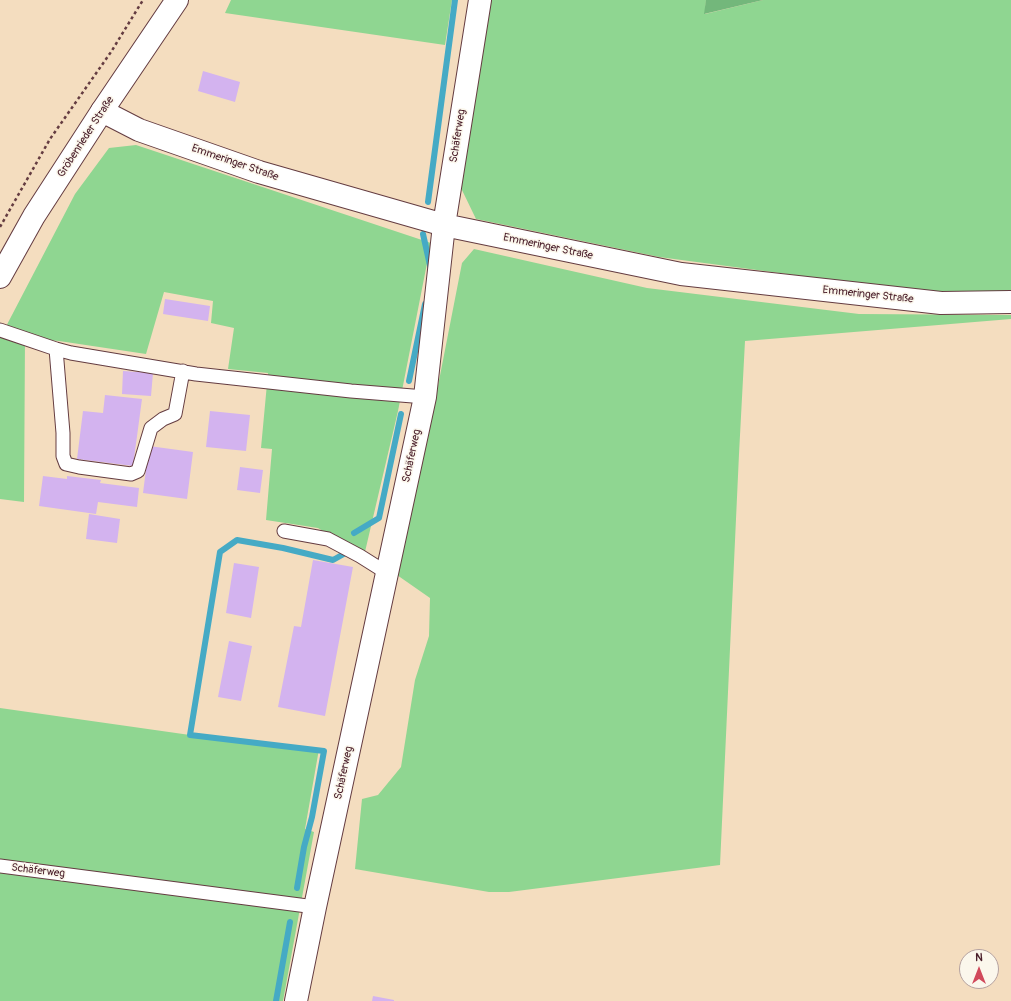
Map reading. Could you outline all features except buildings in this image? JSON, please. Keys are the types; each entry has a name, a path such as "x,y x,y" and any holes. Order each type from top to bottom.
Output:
{"street":[{"name":"Gröbenrieder Straße","path":"0,277 34,216 102,111 177,0"},
{"name":"Schäferweg","path":"296,1001 425,396 444,225 480,0"},
{"name":"Emmeringer Straße","path":"102,111 139,130 258,172 444,225 681,274 941,303 1011,302"}],"lane":[{"path":"0,330 70,353 183,372 351,391 425,396"},
{"path":"56,349 63,456 66,464 80,467 131,474 138,471 151,428 162,419 175,414 183,372"},
{"path":"284,531 328,539 360,556 387,573"},
{"name":"Schäferweg","path":"0,866 315,907"}],"path":[{"path":"0,227 50,139 111,52 143,0"}],"green space":[{"path":"231,0 452,0 445,45 225,13"},
{"path":"486,0 706,0 705,14 763,0 1011,0 1011,291 930,293 659,257 476,219 461,188"},
{"path":"706,0 763,0 704,14"},
{"path":"136,145 431,243 398,411 364,556 318,528 266,520 272,449 261,448 268,373 228,369 234,328 211,323 213,301 164,292 146,354 59,341 25,338 24,502 0,499 0,338 75,194 109,148"},
{"path":"474,249 647,288 859,314 1011,315 1011,319 745,341 720,865 509,892 489,892 355,869 362,799 378,795 401,767 415,680 429,636 430,598 397,575 436,396 462,263"},
{"path":"0,708 190,735 319,749 305,829 314,832 283,1001 0,1001"}],"waterway":[{"path":"428,202 455,0"},
{"path":"423,234 431,270"},
{"path":"409,381 425,304"},
{"path":"354,533 379,518 401,414"},
{"path":"297,888 324,751 190,735 220,552 237,540 283,548 333,560 349,551"},
{"path":"276,1001 290,922"}]}
